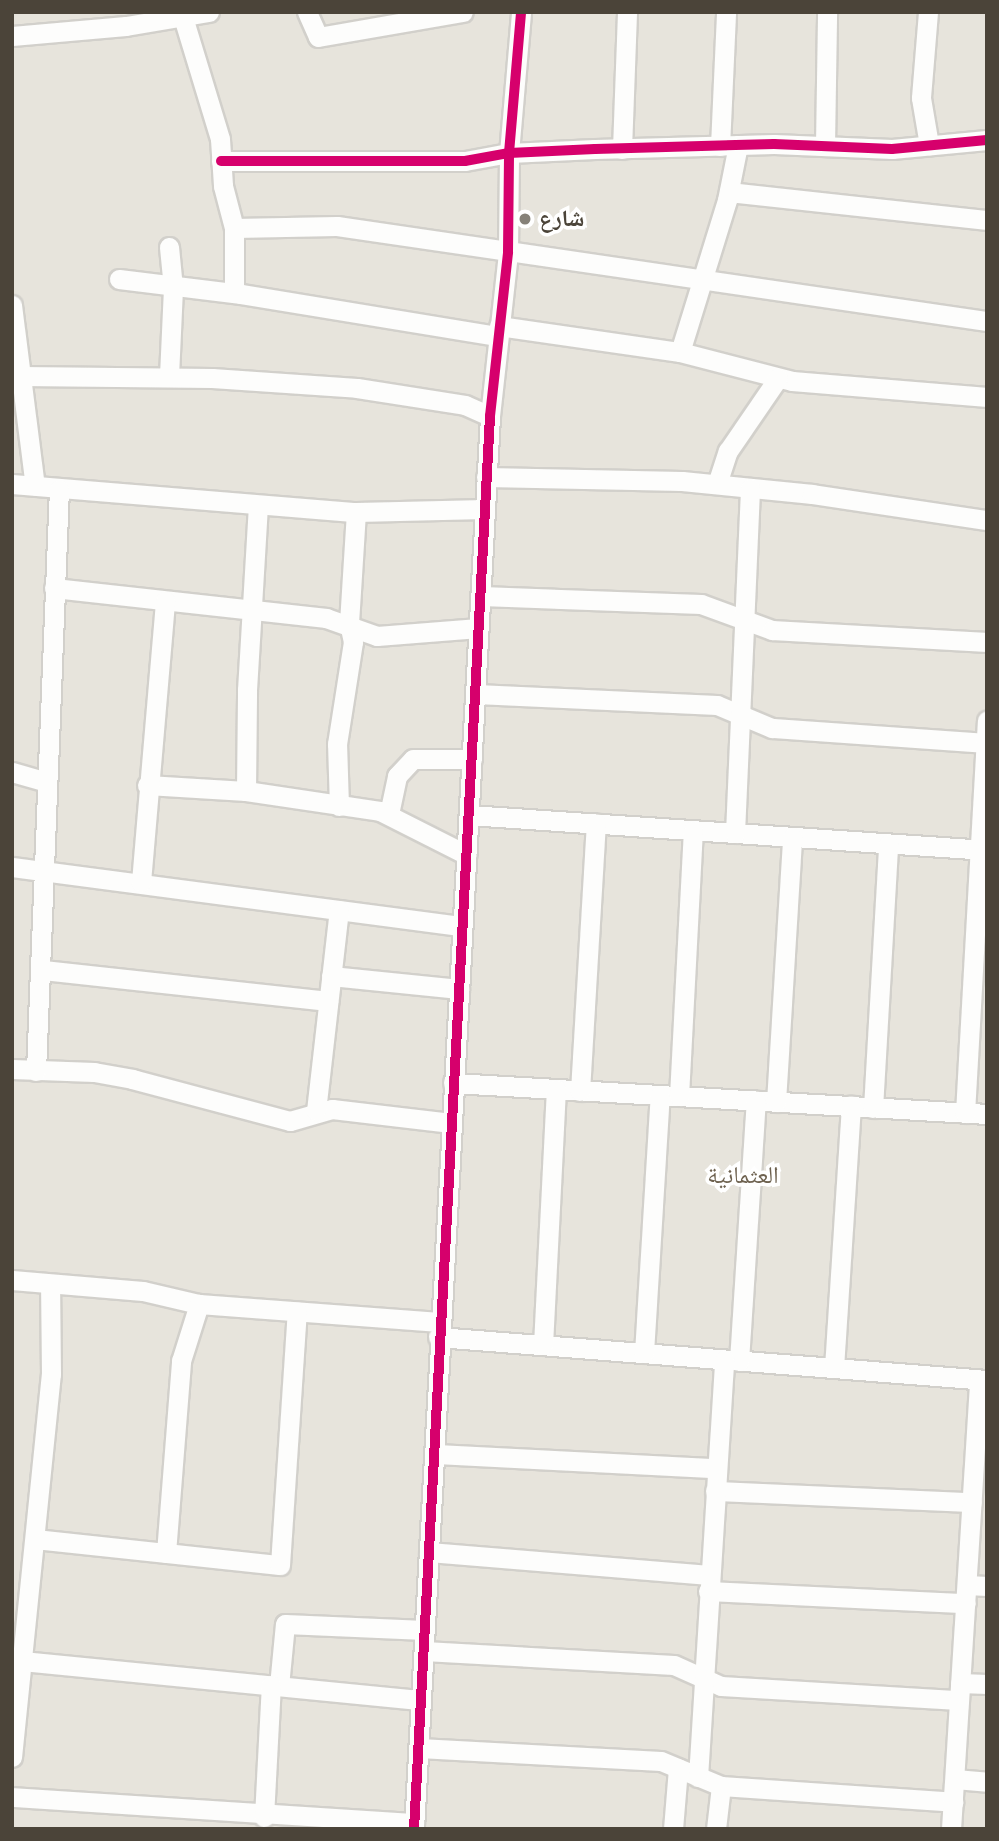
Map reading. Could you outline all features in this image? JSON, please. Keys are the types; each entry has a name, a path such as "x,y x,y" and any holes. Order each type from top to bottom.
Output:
{"street":[{"path":"12,36 183,18 209,12"},
{"path":"307,12 318,37 463,12"},
{"path":"12,1797 414,1826 419,1748 418,1700 424,1651 436,1454 438,1330 467,855 486,477 498,331 508,252 509,153 521,12"},
{"path":"622,149 627,12"},
{"path":"680,352 729,192 726,12"},
{"path":"825,145 827,12"},
{"path":"928,12 920,98 929,145"},
{"path":"183,18 220,139 221,161 234,228 234,293"},
{"path":"221,161 466,161 509,153 729,146 825,145 892,149 987,140"},
{"path":"729,192 987,220"},
{"path":"234,228 337,226 508,252 704,277 987,321"},
{"path":"169,247 173,288 169,377"},
{"path":"119,279 498,331 680,352 778,378 871,390 987,397"},
{"path":"12,306 35,485"},
{"path":"20,376 169,377 357,388 465,405 490,416"},
{"path":"717,484 729,451 778,378"},
{"path":"486,477 717,484 987,520"},
{"path":"12,484 356,512 485,509"},
{"path":"735,833 750,488"},
{"path":"36,1071 43,970 47,782 59,489"},
{"path":"246,791 247,690 254,610 258,505"},
{"path":"339,806 337,744 353,642 349,623 356,512"},
{"path":"54,588 349,623 377,636 479,628"},
{"path":"481,596 701,604 772,630 987,642"},
{"path":"141,882 147,785 165,601"},
{"path":"476,694 717,705 772,728 984,743"},
{"path":"965,1113 984,850 984,743 987,721"},
{"path":"389,814 397,776 413,759 472,759"},
{"path":"12,772 47,782"},
{"path":"147,785 246,791 389,814 467,855"},
{"path":"469,814 984,850"},
{"path":"580,1091 596,823"},
{"path":"644,1353 693,830"},
{"path":"776,1102 792,837"},
{"path":"873,1108 888,844"},
{"path":"12,867 462,926"},
{"path":"316,1111 339,910"},
{"path":"43,970 327,1001"},
{"path":"331,976 459,989"},
{"path":"12,1069 94,1072 132,1079 290,1121 316,1111 451,1123"},
{"path":"453,1083 987,1114"},
{"path":"543,1345 556,1089"},
{"path":"698,1777 716,1468 731,1360 756,1101"},
{"path":"834,1368 851,1106"},
{"path":"12,1280 143,1291 198,1304 297,1312 543,1345 983,1380 951,1829"},
{"path":"12,1757 22,1661 19,1637 35,1539 51,1374 50,1285"},
{"path":"166,1553 181,1361 198,1304"},
{"path":"35,1539 280,1565 297,1312"},
{"path":"436,1454 716,1468"},
{"path":"715,1491 977,1493"},
{"path":"429,1552 708,1583 966,1594 987,1586"},
{"path":"264,1817 275,1686 285,1624 425,1630"},
{"path":"424,1651 674,1665 721,1686 960,1692 987,1684"},
{"path":"22,1661 418,1700"},
{"path":"419,1748 661,1761 721,1787 953,1802"},
{"path":"673,1829 678,1768"},
{"path":"954,1779 987,1782"},
{"path":"716,1829 721,1787"}],"shaded area":[{"path":"12,12 987,12 987,1829 12,1829"}],"cycle path":[{"path":"414,1829 490,416 508,252 509,153 521,12"},
{"path":"221,161 465,161 509,153 595,149 774,144 892,149 987,140"}],"place":[{"name":"شارع","path":"525,219"}],"district":[{"name":"العثمانية","path":"743,1176"}]}
